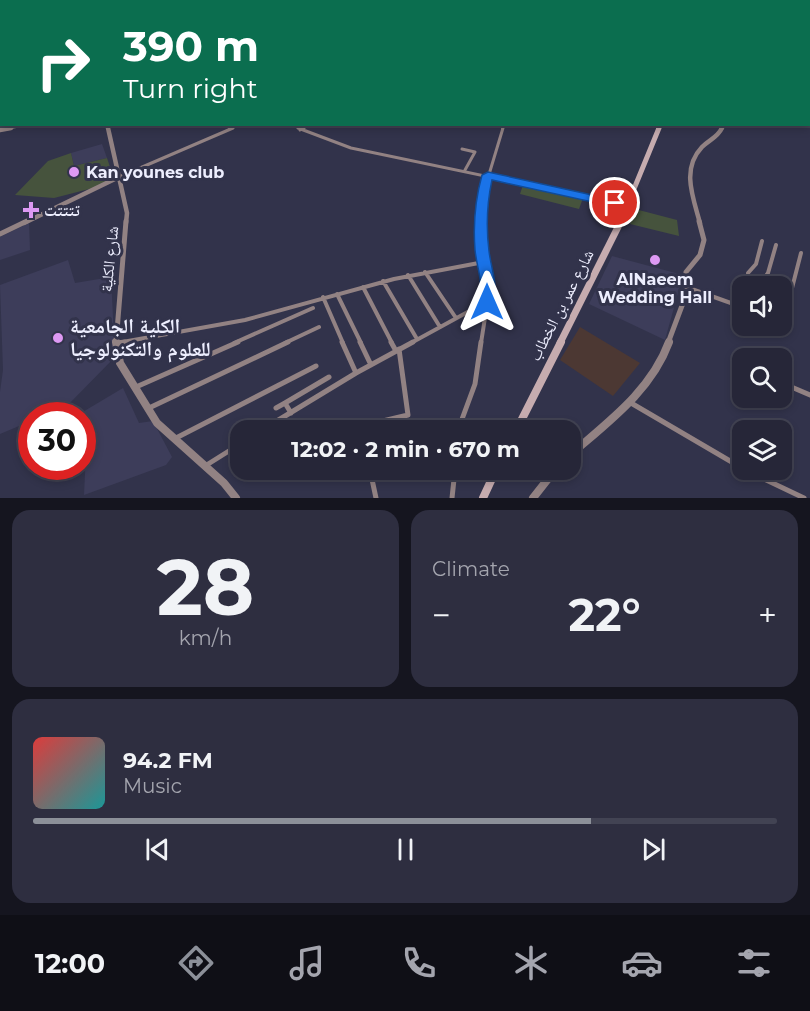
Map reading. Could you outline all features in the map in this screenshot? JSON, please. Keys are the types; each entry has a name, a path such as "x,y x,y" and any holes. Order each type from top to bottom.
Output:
{"main road":[{"name":"شارع عمر بن الخطاب","path":"521,420 628,206 659,126"},
{"path":"483,498 491,480"}],"street":[{"path":"0,130 19,126"},
{"name":"شارع الكلية","path":"107,126 127,213 116,344 120,363 157,423 236,498"},
{"path":"0,234 119,177 237,126"},
{"path":"293,126 351,148 465,170 628,206"},
{"path":"300,130 307,126"},
{"path":"462,420 475,384 490,286 484,262 481,201 503,126"},
{"path":"581,446 631,403 665,352 686,295 686,272 700,255 704,240 689,179 690,168 702,147 717,136 723,126"},
{"path":"462,149 475,152 465,170"},
{"path":"748,273 756,264 762,241"},
{"path":"766,276 776,245"},
{"path":"792,288 801,253"},
{"path":"116,344 245,320 408,275 484,262"},
{"path":"425,272 456,318"},
{"path":"408,275 440,327"},
{"path":"383,282 417,339"},
{"path":"363,287 397,350 408,415 387,420"},
{"path":"686,287 732,303"},
{"path":"337,294 371,364"},
{"path":"323,297 356,373"},
{"path":"279,420 371,364 487,302"},
{"path":"136,387 313,308"},
{"path":"148,408 319,327"},
{"path":"175,439 316,366"},
{"path":"276,408 329,377"},
{"path":"792,387 810,395"},
{"path":"285,403 291,413"},
{"path":"631,403 732,462"},
{"path":"204,466 230,450"},
{"path":"372,480 376,498"},
{"path":"452,498 454,480"},
{"path":"533,498 547,480"},
{"path":"767,480 804,498"}],"shaded area":[{"path":"102,144 107,158 74,166 71,153"},
{"path":"29,223 30,250 0,260 0,237"},
{"path":"612,256 683,275 665,340 589,304"},
{"name":"الكلية الجامعية للعلوم والتكنولوجيا","path":"68,260 75,283 111,277 115,357 71,402 18,402 18,426 0,434 0,392 3,370 0,285"},
{"path":"580,327 640,363 613,396 560,360"},
{"path":"123,388 139,423 153,421 172,457 166,465 84,495 85,480 96,480 96,404"}],"green space":[{"name":"Kan younes club","path":"71,153 74,166 107,158 114,179 93,188 54,198 15,195 48,161"},
{"path":"523,185 583,198 579,209 520,194"},
{"path":"635,209 677,220 679,236 630,224"}],"place":[{"name":"Kan younes club","path":"74,172"},
{"name":"تتتتت","path":"31,210"},
{"name":"AlNaeem Wedding Hall","path":"655,260"},
{"name":"الكلية الجامعية للعلوم والتكنولوجيا","path":"58,338"}],"route":[{"path":"487,302 490,286 482,252 481,201 488,175 615,203"}]}
